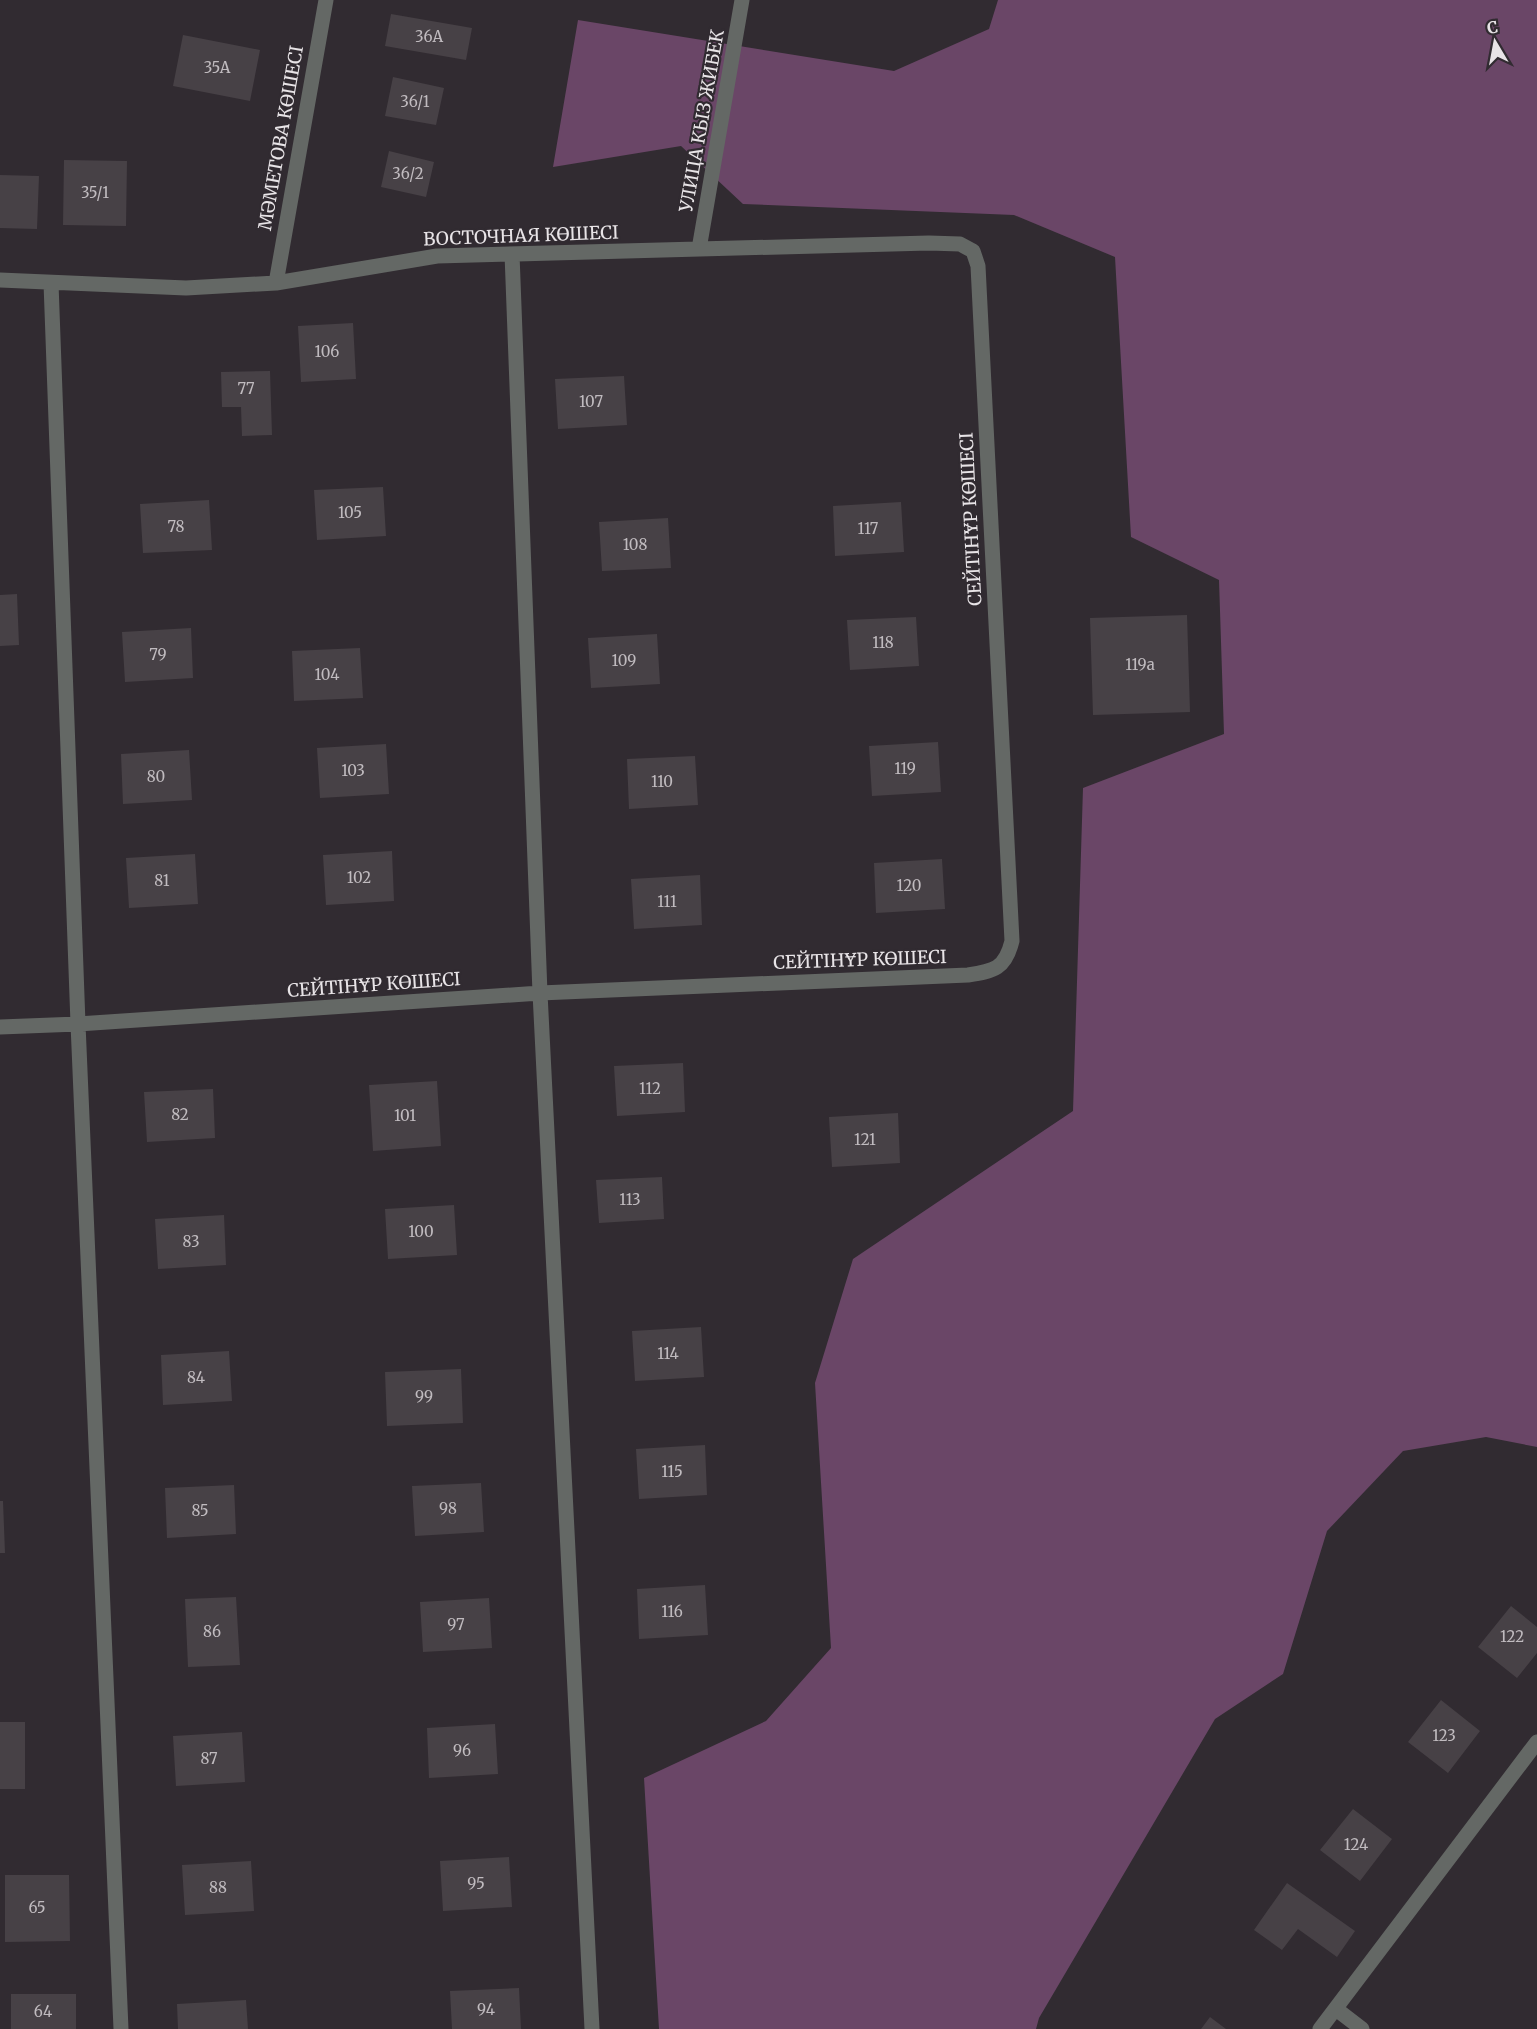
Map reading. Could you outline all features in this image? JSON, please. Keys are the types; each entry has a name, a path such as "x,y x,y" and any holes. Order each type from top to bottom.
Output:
{"street":[{"name":"МӘМЕТОВА КӨШЕСІ","path":"276,283 326,0"},
{"name":"УЛИЦА КЫЗ ЖИБЕК","path":"699,249 742,0"},
{"name":"ВОСТОЧНАЯ КӨШЕСІ","path":"0,280 186,288 276,283 437,256 929,243 960,244 973,251"},
{"name":"СЕЙТІНҰР КӨШЕСІ","path":"0,1028 540,993 968,975 993,971 1008,958 1012,940 978,266 973,251"},
{"path":"512,254 540,993 592,2029"},
{"path":"51,283 78,1024 120,2029"},
{"path":"1320,2029 1537,1742"},
{"path":"1336,2009 1362,2029"}],"shaded area":[{"path":"998,0 1537,0 1537,1447 1486,1437 1403,1451 1327,1531 1283,1674 1215,1719 1039,2018 1036,2029 659,2029 644,1778 766,1721 831,1648 815,1383 853,1259 1073,1111 1083,788 1224,734 1219,580 1131,537 1115,257 1014,215 743,204 681,146 553,167 578,20 894,71 989,29"}],"building":[{"path":"391,14 472,28 466,60 385,46"},
{"path":"183,35 260,50 250,101 173,86"},
{"path":"393,77 444,88 436,125 385,116"},
{"path":"389,151 434,162 426,197 381,187"},
{"path":"64,160 127,161 126,226 63,225"},
{"path":"0,175 39,176 37,229 0,228"},
{"path":"353,323 356,379 301,382 298,326"},
{"path":"270,371 272,435 242,436 241,407 222,407 221,372"},
{"path":"624,376 627,425 558,429 555,379"},
{"path":"383,487 386,536 317,540 314,490"},
{"path":"209,500 212,550 143,553 140,504"},
{"path":"901,502 904,552 835,556 833,506"},
{"path":"668,518 671,568 602,571 599,522"},
{"path":"17,594 19,645 0,646 0,595"},
{"path":"1187,615 1190,712 1093,715 1090,618"},
{"path":"916,617 919,666 850,670 847,620"},
{"path":"191,628 193,678 125,682 122,632"},
{"path":"657,634 660,684 591,688 588,638"},
{"path":"360,648 363,698 294,701 292,651"},
{"path":"938,742 941,792 872,796 869,746"},
{"path":"386,744 389,794 320,798 317,748"},
{"path":"189,750 192,800 123,804 121,754"},
{"path":"695,756 698,805 629,809 627,759"},
{"path":"392,851 394,901 326,905 323,855"},
{"path":"195,854 198,904 129,908 126,858"},
{"path":"942,859 945,909 876,913 874,863"},
{"path":"700,875 702,925 634,929 631,879"},
{"path":"683,1063 685,1112 617,1116 614,1066"},
{"path":"437,1081 441,1146 373,1151 369,1085"},
{"path":"213,1089 215,1138 147,1142 144,1092"},
{"path":"898,1113 900,1163 832,1167 829,1117"},
{"path":"662,1177 664,1219 599,1223 596,1180"},
{"path":"454,1205 457,1255 388,1259 385,1209"},
{"path":"224,1215 226,1265 158,1269 155,1219"},
{"path":"701,1327 704,1377 635,1381 632,1331"},
{"path":"229,1351 232,1401 163,1405 161,1355"},
{"path":"461,1369 463,1423 387,1426 385,1372"},
{"path":"705,1445 707,1495 639,1499 636,1449"},
{"path":"481,1483 484,1532 415,1536 412,1486"},
{"path":"234,1485 236,1534 167,1538 165,1488"},
{"path":"0,1501 3,1501 5,1553 0,1553"},
{"path":"705,1585 708,1635 639,1639 637,1589"},
{"path":"236,1597 240,1665 188,1667 185,1599"},
{"path":"489,1598 492,1648 423,1652 420,1602"},
{"path":"1511,1606 1537,1627 1537,1653 1517,1678 1478,1647"},
{"path":"1441,1700 1480,1731 1448,1773 1408,1742"},
{"path":"0,1722 25,1722 25,1789 0,1789"},
{"path":"495,1724 498,1774 429,1778 427,1728"},
{"path":"242,1732 245,1782 176,1786 173,1736"},
{"path":"1353,1809 1392,1839 1360,1881 1320,1850"},
{"path":"509,1857 512,1907 443,1911 440,1861"},
{"path":"251,1861 254,1911 185,1915 182,1865"},
{"path":"5,1875 69,1875 70,1941 5,1942"},
{"path":"1287,1883 1355,1931 1337,1957 1298,1929 1282,1950 1254,1930"},
{"path":"519,1988 521,2029 452,2029 450,1991"},
{"path":"11,1994 76,1994 76,2029 11,2029"},
{"path":"246,2000 248,2029 178,2029 177,2004"},
{"path":"1210,2017 1226,2029 1201,2029"}]}
